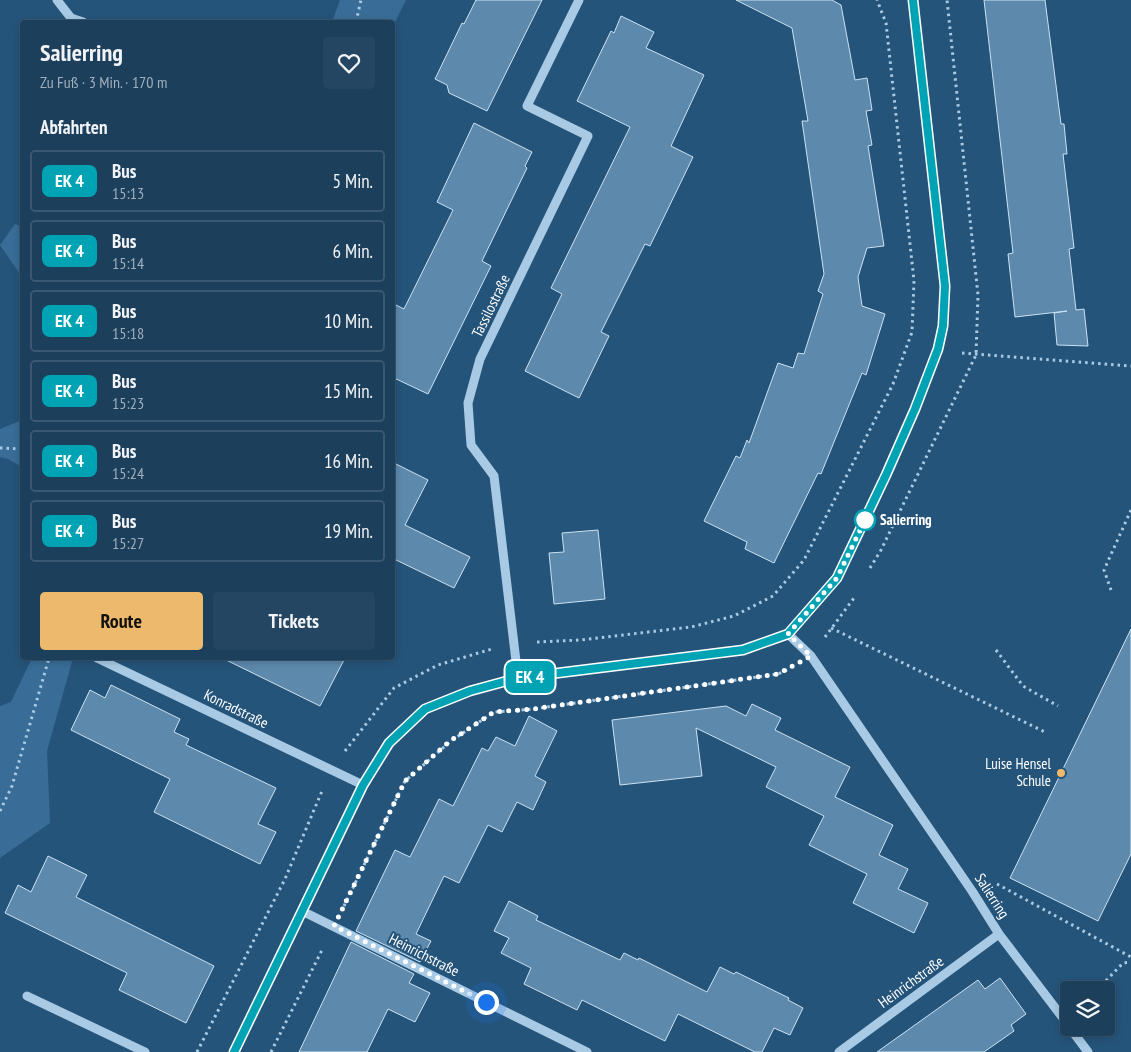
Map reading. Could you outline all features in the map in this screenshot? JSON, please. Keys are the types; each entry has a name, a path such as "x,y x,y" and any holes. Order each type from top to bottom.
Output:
{"street":[{"path":"57,0 71,18 76,20"},
{"name":"Tassilostraße","path":"518,678 494,476 471,446 468,403 480,359 588,136 526,106 579,0"},
{"path":"234,1052 363,785 389,743 425,709 470,691 518,678 743,650 788,634 837,578 894,459 938,349 943,326 945,286 913,0"},
{"name":"Salierring","path":"788,634 811,656 972,890 999,934 1060,1015"},
{"name":"Konradstraße","path":"101,660 363,785"},
{"name":"Heinrichstraße","path":"302,911 586,1052"},
{"name":"Heinrichstraße","path":"839,1052 999,934"},
{"path":"27,996 145,1052"},
{"name":"Salierring","path":"1076,1036 1088,1052"}],"path":[{"path":"356,20 361,0"},
{"path":"197,1052 285,879 331,769 394,688 438,665 514,642 580,640 691,627 734,616 773,596 804,560 893,384 912,332 914,281 912,261 886,23 877,0"},
{"path":"868,573 976,355 978,295 947,0"},
{"path":"938,349 976,355 1131,366"},
{"path":"0,448 20,449"},
{"path":"1111,590 1104,570 1131,510"},
{"path":"271,1052 405,781 450,741 494,712 533,709 778,674 811,656 855,595"},
{"path":"808,612 832,628 1045,732"},
{"path":"996,650 1023,686 1058,706"},
{"path":"0,811 12,786 48,660"},
{"path":"996,884 1131,957"},
{"path":"1106,981 1123,963 1131,962"}],"shaded area":[{"path":"340,0 406,0 395,22 395,20 333,20"},
{"path":"15,224 20,226 20,274 0,245"},
{"path":"20,421 20,466 0,457 0,429"},
{"path":"31,660 72,660 47,751 50,823 0,858 0,706 11,702"}],"building":[{"path":"476,0 542,0 487,111 449,93 447,85 435,79 462,23 464,24"},
{"path":"736,0 832,0 841,5 855,80 867,78 872,110 866,111 872,145 868,146 884,246 867,248 858,277 862,306 885,314 866,375 862,373 821,474 818,473 774,563 745,549 747,542 704,521 736,456 740,458 747,440 749,443 778,363 793,368 798,353 804,354 823,294 818,291 824,274 802,121 808,121 792,28"},
{"path":"984,0 1045,0 1061,124 1064,124 1067,154 1063,154 1074,248 1069,249 1076,310 1084,309 1088,346 1057,345 1054,313 1067,311 1015,317 1008,254 1013,253"},
{"path":"621,16 654,32 646,48 704,75 671,146 693,157 650,246 645,244 601,332 609,336 579,398 525,371 562,294 551,288 630,127 577,101 611,31 614,33"},
{"path":"474,123 532,152 525,166 527,168 482,261 491,266 428,394 395,378 395,304 404,309 453,210 437,202"},
{"path":"395,464 428,480 405,525 470,557 454,588 395,559"},
{"path":"598,530 605,599 554,604 549,553 564,552 562,533"},
{"path":"1131,629 1131,854 1098,921 1010,878"},
{"path":"226,660 344,660 320,706"},
{"path":"111,685 180,719 174,732 189,739 186,745 276,788 258,824 276,832 260,864 154,812 170,779 71,730 90,690 105,698"},
{"path":"752,704 781,718 775,730 850,767 835,797 893,825 879,855 908,869 898,889 928,903 914,933 853,903 867,874 809,845 824,816 766,787 776,767 696,728 702,776 620,785 612,720 726,706 746,716"},
{"path":"529,716 557,731 535,776 546,782 533,810 517,802 502,832 488,825 459,883 444,876 416,934 431,941 420,962 356,931 395,850 410,857 439,799 453,806 482,748 488,751 496,737 515,746"},
{"path":"48,856 87,875 76,897 214,966 186,1023 119,990 127,973 5,913 18,885 31,892"},
{"path":"509,901 538,916 536,920 620,960 624,953 638,960 639,958 707,992 720,967 734,974 736,972 789,998 788,1000 803,1008 790,1035 774,1028 762,1052 755,1052 678,1014 665,1041 582,1000 577,1010 524,984 531,968 501,953 509,938 494,931"},
{"path":"351,942 414,974 409,983 430,993 415,1022 388,1009 367,1052 299,1052"},
{"path":"1000,978 1026,1014 1011,1025 1014,1031 984,1052 877,1052 978,980 985,989"}],"bus line":[{"path":"234,1052 363,785 389,743 425,709 470,691 518,678 743,650 788,634 837,578 879,491 915,409 938,349 943,326 945,286 913,0"}],"place":[{"name":"Salierring","path":"865,520"},
{"name":"Luise Hensel Schule","path":"1061,773"}],"route":[{"path":"486,1002 334,926 405,781 450,741 494,712 533,709 778,674 794,666 811,656 788,634 837,578 866,518 865,520"}]}
